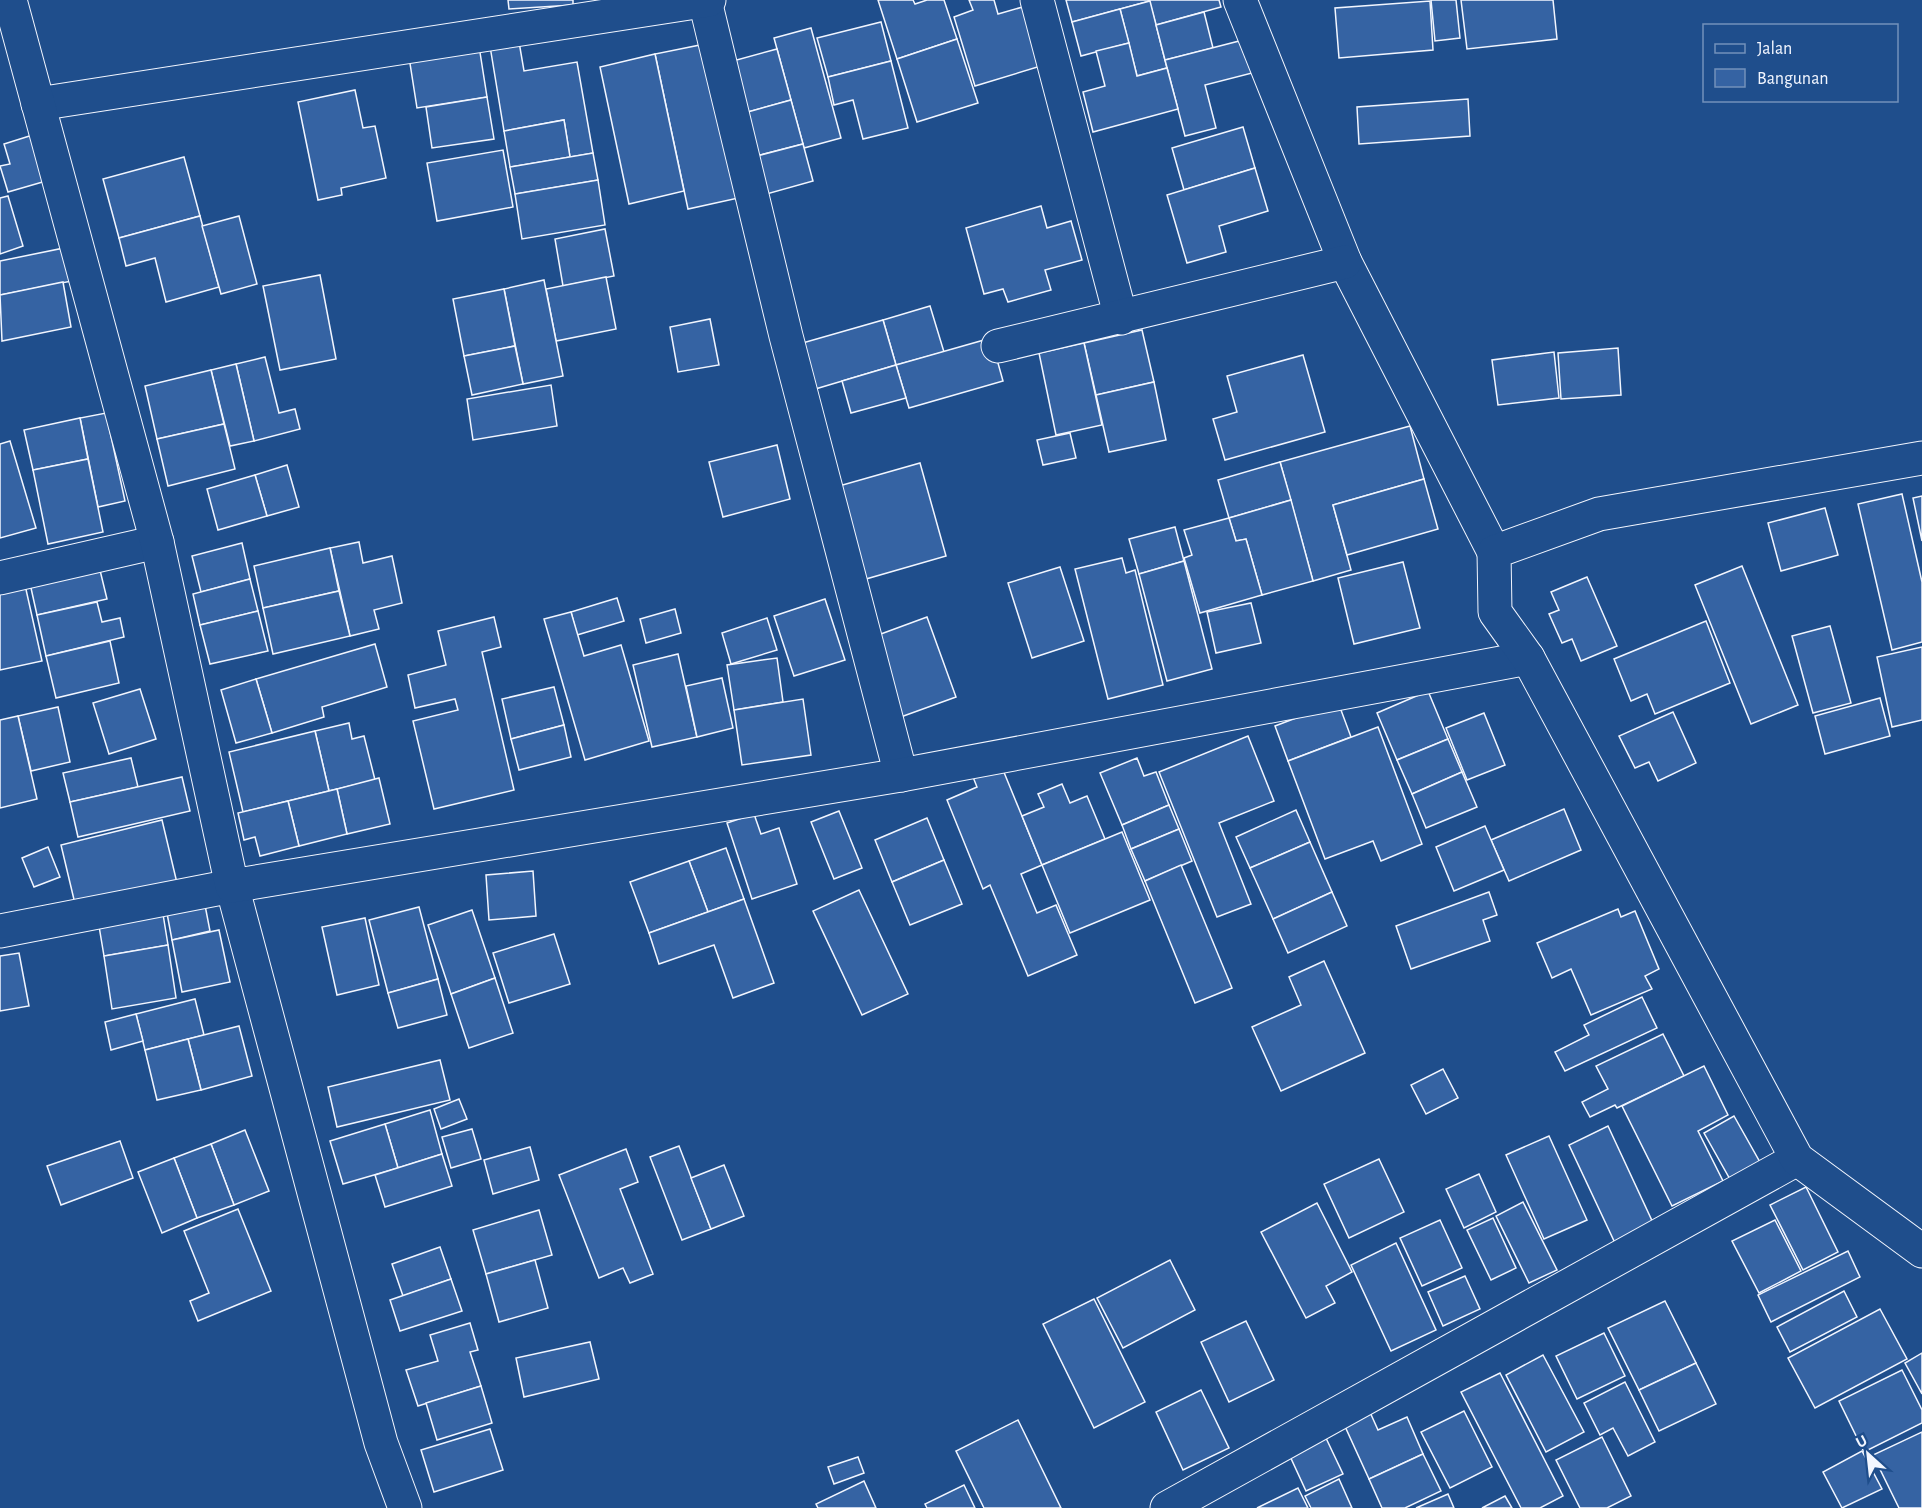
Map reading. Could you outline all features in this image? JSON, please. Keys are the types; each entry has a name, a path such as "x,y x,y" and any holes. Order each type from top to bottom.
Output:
{"street":[{"path":"10,0 157,542 232,886 381,1443 405,1508"},
{"path":"705,0 786,336 901,775"},
{"path":"38,104 710,0"},
{"path":"1037,0 1121,318"},
{"path":"1240,0 1345,262 1494,552 1496,612 1528,658 1797,1159 1922,1251"},
{"path":"998,346 1345,262"},
{"path":"1494,552 1599,514 1922,458"},
{"path":"0,578 157,542"},
{"path":"0,931 232,886 901,775 1528,658"},
{"path":"1167,1508 1797,1159"}],"building":[{"path":"508,0 573,0 573,5 509,9"},
{"path":"878,0 913,0 915,4 927,0 944,0 957,39 897,59"},
{"path":"969,0 994,0 998,14 1026,6 1044,65 975,86 954,17 973,10"},
{"path":"1066,0 1149,0 1150,1 1072,22"},
{"path":"1149,0 1219,0 1221,7 1156,25"},
{"path":"1431,0 1456,0 1460,38 1435,41"},
{"path":"1461,0 1553,0 1557,39 1467,49"},
{"path":"1150,1 1167,68 1137,76 1120,9"},
{"path":"1430,1 1433,50 1339,58 1335,8"},
{"path":"1120,9 1129,43 1081,56 1072,22"},
{"path":"1204,12 1213,48 1165,60 1156,25"},
{"path":"881,22 891,61 828,77 817,38"},
{"path":"811,28 841,138 804,148 774,38"},
{"path":"518,36 524,71 577,62 593,153 570,157 564,120 504,131 489,40"},
{"path":"957,39 978,103 917,122 897,59"},
{"path":"1247,39 1256,72 1205,85 1216,128 1185,136 1165,60"},
{"path":"710,43 743,197 688,209 655,54"},
{"path":"1129,43 1137,76 1167,68 1178,109 1093,132 1083,92 1105,86 1096,51"},
{"path":"479,46 487,97 417,108 409,57"},
{"path":"777,49 791,100 737,115 722,64"},
{"path":"655,54 684,191 629,204 600,67"},
{"path":"891,61 908,128 863,139 853,100 834,105 828,77"},
{"path":"355,90 363,128 375,126 386,178 341,188 342,195 318,200 298,102"},
{"path":"487,97 494,139 432,148 426,107"},
{"path":"1468,99 1470,136 1359,144 1357,107"},
{"path":"791,100 803,144 749,158 737,115"},
{"path":"564,120 570,157 510,167 504,131"},
{"path":"1243,127 1255,168 1184,190 1172,148"},
{"path":"39,133 53,179 8,192 0,166 10,164 4,144"},
{"path":"803,144 813,181 759,196 749,158"},
{"path":"503,150 513,207 437,221 427,163"},
{"path":"593,153 598,180 515,194 510,167"},
{"path":"184,157 200,216 119,238 103,179"},
{"path":"1255,168 1268,211 1219,226 1226,252 1187,263 1167,195"},
{"path":"598,180 605,225 522,239 515,194"},
{"path":"8,196 23,246 0,254 0,198"},
{"path":"1041,206 1047,228 1071,221 1082,260 1045,270 1051,290 1008,302 1003,289 984,294 966,228"},
{"path":"200,216 219,287 166,302 155,258 126,266 119,238"},
{"path":"239,216 257,284 221,294 202,226"},
{"path":"605,229 614,276 563,286 555,239"},
{"path":"64,248 72,281 0,295 0,261"},
{"path":"320,275 336,359 280,370 263,286"},
{"path":"606,277 616,329 556,341 546,289"},
{"path":"544,280 563,376 523,384 504,289"},
{"path":"63,282 71,327 2,341 0,295"},
{"path":"504,289 515,346 464,356 453,299"},
{"path":"930,306 944,352 896,365 883,320"},
{"path":"710,319 719,365 678,372 670,327"},
{"path":"883,320 896,365 812,390 799,344"},
{"path":"1142,330 1154,382 1096,395 1084,343"},
{"path":"991,338 1003,381 909,408 896,365"},
{"path":"1084,343 1102,425 1056,435 1039,353"},
{"path":"515,346 523,384 472,395 464,356"},
{"path":"1618,348 1621,395 1561,399 1558,353"},
{"path":"1554,352 1559,398 1498,405 1492,360"},
{"path":"1303,355 1325,432 1225,460 1213,419 1237,412 1227,376"},
{"path":"265,357 279,413 295,409 300,429 254,441 236,364"},
{"path":"236,364 254,441 230,446 211,370"},
{"path":"896,365 906,398 851,413 842,381"},
{"path":"211,370 224,424 157,439 145,386"},
{"path":"1154,382 1166,440 1109,452 1096,395"},
{"path":"551,385 557,426 473,440 467,399"},
{"path":"106,413 125,501 98,507 80,418"},
{"path":"80,418 88,459 33,470 24,430"},
{"path":"224,424 235,469 168,486 157,439"},
{"path":"1410,426 1424,479 1333,505 1351,570 1313,581 1280,462"},
{"path":"1070,433 1076,458 1043,465 1037,440"},
{"path":"10,441 36,528 0,538 0,444"},
{"path":"777,445 790,499 723,517 709,462"},
{"path":"88,459 103,532 48,544 33,470"},
{"path":"1280,462 1291,500 1229,518 1218,480"},
{"path":"920,463 946,556 866,579 839,486"},
{"path":"287,465 299,507 267,516 255,475"},
{"path":"255,475 267,516 218,530 207,489"},
{"path":"1424,479 1438,529 1347,555 1333,505"},
{"path":"1902,494 1922,582 1922,642 1892,650 1858,504"},
{"path":"1922,496 1922,541 1913,498"},
{"path":"1291,500 1313,581 1262,595 1246,539 1236,541 1229,518"},
{"path":"1825,508 1838,555 1781,571 1768,523"},
{"path":"1229,518 1236,541 1246,539 1262,595 1200,613 1184,558 1192,555 1184,530"},
{"path":"1175,527 1184,561 1139,574 1129,539"},
{"path":"359,542 363,563 392,556 402,603 374,610 379,629 350,636 330,548"},
{"path":"242,543 250,579 201,592 192,556"},
{"path":"330,548 339,591 263,608 254,566"},
{"path":"1122,558 1126,573 1135,570 1163,685 1108,699 1075,569"},
{"path":"1184,561 1212,669 1167,681 1139,574"},
{"path":"98,562 107,599 37,615 29,579"},
{"path":"1403,562 1420,628 1354,644 1338,578"},
{"path":"1742,566 1798,705 1751,724 1695,585"},
{"path":"1060,567 1084,641 1032,658 1008,583"},
{"path":"1587,577 1617,646 1581,661 1572,639 1562,643 1549,614 1559,610 1551,592"},
{"path":"250,579 258,611 200,625 193,594"},
{"path":"25,585 42,661 0,670 0,590"},
{"path":"339,591 350,636 273,654 263,608"},
{"path":"617,598 624,621 577,635 571,612"},
{"path":"825,599 845,660 794,676 774,616"},
{"path":"97,602 102,622 120,618 124,637 46,656 37,615"},
{"path":"1251,603 1261,643 1216,653 1207,612"},
{"path":"675,609 681,633 646,643 640,619"},
{"path":"258,611 268,651 210,664 200,625"},
{"path":"571,612 584,656 621,645 649,741 585,760 544,619"},
{"path":"494,617 501,647 482,652 514,790 434,809 413,721 458,710 455,699 415,708 408,675 446,665 438,631"},
{"path":"927,617 956,697 898,718 870,638"},
{"path":"767,618 777,650 731,664 722,633"},
{"path":"1706,621 1730,683 1655,714 1647,694 1631,701 1614,659"},
{"path":"1830,626 1851,703 1813,713 1792,636"},
{"path":"110,641 119,683 56,698 46,656"},
{"path":"375,644 387,687 322,707 324,717 272,733 256,679"},
{"path":"1922,647 1922,720 1892,727 1877,657"},
{"path":"678,654 697,737 652,747 633,665"},
{"path":"777,658 783,702 734,710 727,665"},
{"path":"722,678 733,728 697,737 686,686"},
{"path":"256,679 272,733 236,743 221,690"},
{"path":"554,687 564,725 511,739 502,699"},
{"path":"140,689 156,739 109,754 93,703"},
{"path":"1428,691 1448,739 1397,760 1377,713"},
{"path":"1880,698 1890,736 1825,754 1815,716"},
{"path":"803,699 811,755 742,765 734,710"},
{"path":"1338,702 1351,737 1288,761 1275,726"},
{"path":"58,707 70,762 31,771 18,716"},
{"path":"1673,712 1696,763 1658,781 1649,762 1635,768 1619,736"},
{"path":"1484,713 1505,765 1467,780 1446,728"},
{"path":"18,716 37,799 0,808 0,720"},
{"path":"349,723 352,739 364,736 375,780 329,791 315,731"},
{"path":"564,725 571,757 519,770 511,739"},
{"path":"1378,727 1422,844 1381,861 1373,841 1325,859 1288,761"},
{"path":"315,731 329,791 243,812 229,752"},
{"path":"1248,736 1274,801 1219,823 1251,904 1217,917 1159,772"},
{"path":"1448,739 1462,772 1412,794 1397,760"},
{"path":"131,758 138,787 70,802 63,773"},
{"path":"1137,758 1144,776 1156,772 1169,805 1122,825 1100,773"},
{"path":"1001,765 1042,865 1021,874 1037,913 1056,905 1077,955 1028,976 990,885 983,889 947,800 977,787 973,777"},
{"path":"1462,772 1477,807 1426,828 1412,794"},
{"path":"182,777 190,811 78,837 70,802"},
{"path":"379,778 390,824 347,834 337,789"},
{"path":"1062,784 1070,803 1087,796 1105,839 1042,865 1022,816 1044,807 1038,794"},
{"path":"337,789 347,834 299,846 288,801"},
{"path":"288,801 299,846 260,856 255,837 244,840 238,813"},
{"path":"1169,805 1179,829 1131,849 1122,825"},
{"path":"1564,809 1581,850 1509,881 1491,840"},
{"path":"1296,810 1310,842 1250,868 1236,837"},
{"path":"839,811 862,868 834,879 811,822"},
{"path":"754,814 761,834 779,828 797,884 752,899 727,823"},
{"path":"927,818 944,860 892,882 875,840"},
{"path":"162,820 177,883 76,908 61,845"},
{"path":"1485,826 1504,870 1454,891 1436,847"},
{"path":"1179,829 1192,861 1145,881 1131,849"},
{"path":"1122,832 1150,900 1070,933 1042,865"},
{"path":"1310,842 1332,892 1273,919 1250,868"},
{"path":"48,847 60,877 34,887 22,858"},
{"path":"726,848 744,899 708,912 689,861"},
{"path":"944,860 962,904 910,925 892,882"},
{"path":"689,861 708,912 649,933 630,882"},
{"path":"1181,865 1232,988 1195,1003 1145,881"},
{"path":"533,871 536,916 489,920 486,875"},
{"path":"859,890 908,994 862,1015 813,911"},
{"path":"1332,892 1347,926 1288,953 1273,919"},
{"path":"1489,892 1497,915 1483,920 1490,941 1411,969 1396,926"},
{"path":"744,899 774,983 733,998 714,945 659,964 649,933"},
{"path":"204,900 210,931 172,940 166,908"},
{"path":"419,907 438,979 388,993 369,920"},
{"path":"162,908 168,945 104,956 98,920"},
{"path":"1618,909 1621,917 1635,911 1659,969 1645,976 1652,989 1591,1015 1571,969 1552,978 1537,943"},
{"path":"472,910 495,978 451,994 428,925"},
{"path":"365,918 379,985 337,995 322,927"},
{"path":"219,930 230,982 182,992 172,940"},
{"path":"554,934 570,984 509,1003 493,953"},
{"path":"168,945 176,998 112,1009 104,956"},
{"path":"19,953 29,1006 0,1011 0,956"},
{"path":"1324,961 1365,1053 1281,1091 1252,1027 1301,1005 1289,977"},
{"path":"495,978 513,1033 469,1048 451,994"},
{"path":"438,979 447,1015 398,1028 388,993"},
{"path":"1642,997 1657,1028 1565,1071 1555,1052 1589,1035 1584,1025"},
{"path":"195,999 204,1035 145,1050 136,1014"},
{"path":"136,1014 143,1041 111,1050 105,1022"},
{"path":"239,1026 252,1076 201,1090 188,1039"},
{"path":"1663,1034 1684,1076 1617,1108 1615,1105 1590,1117 1582,1102 1608,1089 1596,1066"},
{"path":"188,1039 201,1090 157,1100 145,1050"},
{"path":"440,1060 450,1100 337,1127 328,1087"},
{"path":"1704,1066 1728,1115 1698,1131 1723,1181 1672,1206 1622,1106"},
{"path":"1443,1069 1458,1098 1426,1114 1411,1085"},
{"path":"459,1099 467,1119 441,1129 434,1109"},
{"path":"430,1110 442,1154 398,1168 385,1124"},
{"path":"1734,1116 1761,1164 1731,1181 1704,1133"},
{"path":"385,1124 398,1168 343,1184 330,1141"},
{"path":"1608,1126 1654,1225 1615,1243 1569,1145"},
{"path":"472,1129 481,1159 451,1168 442,1137"},
{"path":"245,1130 269,1191 234,1205 211,1144"},
{"path":"1549,1136 1587,1220 1544,1239 1506,1155"},
{"path":"120,1141 133,1178 61,1205 47,1166"},
{"path":"211,1144 234,1205 197,1218 174,1158"},
{"path":"679,1146 711,1229 682,1240 650,1157"},
{"path":"530,1147 539,1180 493,1194 484,1160"},
{"path":"626,1149 638,1182 620,1189 653,1274 630,1283 623,1268 599,1278 559,1175"},
{"path":"442,1154 452,1186 385,1207 375,1175"},
{"path":"174,1158 197,1218 162,1233 138,1172"},
{"path":"1379,1159 1404,1212 1349,1238 1324,1184"},
{"path":"724,1165 744,1216 711,1229 691,1178"},
{"path":"1479,1174 1496,1212 1464,1228 1446,1189"},
{"path":"1806,1187 1838,1252 1803,1270 1770,1205"},
{"path":"1523,1202 1557,1270 1529,1283 1496,1216"},
{"path":"1317,1203 1352,1272 1326,1286 1335,1303 1306,1318 1261,1232"},
{"path":"238,1209 271,1291 198,1321 190,1301 209,1293 184,1231"},
{"path":"539,1210 552,1255 486,1274 473,1230"},
{"path":"1493,1218 1516,1268 1491,1280 1467,1230"},
{"path":"1440,1220 1462,1268 1422,1286 1400,1238"},
{"path":"1775,1220 1801,1271 1759,1293 1732,1241"},
{"path":"1396,1243 1436,1330 1391,1351 1351,1265"},
{"path":"440,1247 451,1279 403,1296 392,1264"},
{"path":"1848,1251 1860,1277 1771,1322 1758,1295"},
{"path":"535,1260 548,1308 499,1322 486,1274"},
{"path":"1170,1260 1195,1310 1123,1348 1097,1298"},
{"path":"1465,1276 1480,1309 1443,1326 1428,1292"},
{"path":"451,1279 462,1311 400,1331 390,1300"},
{"path":"1844,1291 1857,1317 1790,1352 1777,1327"},
{"path":"1094,1299 1145,1402 1094,1428 1043,1324"},
{"path":"1665,1301 1696,1363 1639,1390 1608,1328"},
{"path":"1880,1309 1907,1359 1815,1408 1788,1358"},
{"path":"1246,1321 1274,1380 1229,1402 1201,1342"},
{"path":"470,1323 478,1350 470,1352 481,1386 418,1406 406,1370 438,1361 430,1335"},
{"path":"1604,1333 1625,1376 1577,1399 1556,1356"},
{"path":"590,1342 599,1379 524,1397 516,1358"},
{"path":"1922,1353 1922,1394 1905,1363"},
{"path":"1543,1355 1584,1432 1546,1452 1506,1375"},
{"path":"1696,1363 1716,1404 1659,1431 1639,1390"},
{"path":"1902,1370 1922,1410 1922,1423 1864,1452 1839,1401"},
{"path":"1500,1373 1563,1496 1540,1508 1521,1508 1461,1392"},
{"path":"1625,1382 1655,1442 1628,1456 1613,1428 1600,1435 1584,1403"},
{"path":"481,1386 492,1423 437,1440 426,1403"},
{"path":"1201,1390 1229,1448 1183,1470 1156,1412"},
{"path":"1369,1410 1378,1430 1407,1417 1423,1454 1369,1479 1343,1422"},
{"path":"1464,1411 1492,1467 1450,1488 1421,1432"},
{"path":"1018,1420 1061,1508 984,1508 956,1451"},
{"path":"490,1429 503,1470 434,1492 421,1450"},
{"path":"1922,1432 1922,1508 1899,1508 1873,1455"},
{"path":"1325,1436 1343,1474 1306,1491 1289,1454"},
{"path":"1602,1437 1631,1496 1607,1508 1580,1508 1556,1460"},
{"path":"1862,1451 1882,1489 1842,1508 1823,1472"},
{"path":"1423,1454 1441,1491 1405,1508 1382,1508 1369,1479"},
{"path":"858,1457 864,1473 834,1484 828,1467"},
{"path":"1339,1479 1352,1508 1311,1508 1305,1496"},
{"path":"864,1481 876,1508 818,1508 816,1504"},
{"path":"964,1485 975,1508 927,1508 925,1504"},
{"path":"1298,1488 1308,1508 1257,1508"},
{"path":"1448,1494 1454,1508 1416,1508"},
{"path":"1505,1496 1512,1508 1482,1508"}]}
